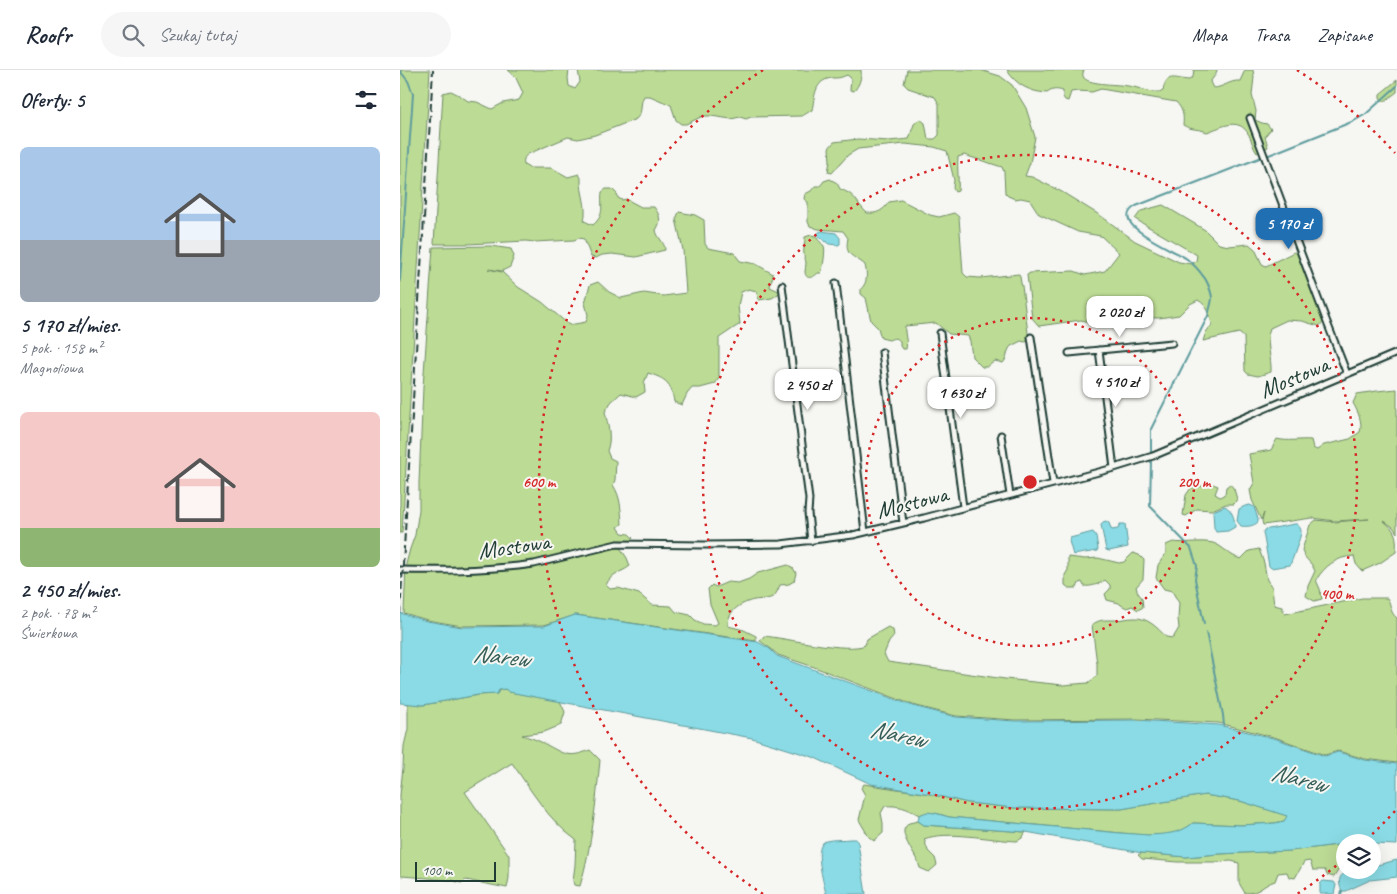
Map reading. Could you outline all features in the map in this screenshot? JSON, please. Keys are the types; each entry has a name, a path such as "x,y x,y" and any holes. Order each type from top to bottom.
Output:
{"street":[{"path":"1250,118 1347,374"},
{"path":"836,283 865,532"},
{"path":"782,285 809,499 808,513 811,541"},
{"path":"940,332 962,507"},
{"path":"1032,337 1054,484"},
{"path":"1070,353 1172,343"},
{"path":"1099,350 1114,468"},
{"path":"882,352 902,523"},
{"name":"Mostowa","path":"400,570 455,570 520,566 617,544 781,544 865,532 1054,484 1153,456 1397,353"},
{"path":"1001,435 1010,495"}],"green space":[{"path":"400,70 430,70 402,533 400,533"},
{"path":"508,70 569,70 569,86 575,89 580,82 578,70 861,70 861,78 854,91 850,90 851,78 847,75 826,79 816,90 812,110 802,116 751,117 746,119 740,117 731,119 703,116 686,124 681,124 676,120 671,105 650,96 644,96 640,114 636,119 595,135 578,139 568,137 525,157 524,165 529,168 552,168 568,177 579,174 585,204 584,221 593,225 600,217 602,192 606,189 612,189 618,198 622,200 626,199 641,207 654,207 660,218 656,230 665,250 636,257 612,254 596,258 591,257 584,239 579,238 574,240 534,242 434,244 443,93 451,91 468,101 477,102 492,109 503,103 519,100 523,93 515,76"},
{"path":"907,70 980,70 1000,76 1012,85 1026,108 1035,137 1030,163 1025,176 1032,177 1062,192 1101,216 1135,241 1179,262 1191,264 1196,261 1197,255 1135,219 1141,211 1163,205 1205,230 1219,244 1229,246 1249,244 1255,249 1262,264 1266,266 1294,252 1299,254 1324,322 1319,326 1302,321 1287,320 1270,328 1268,338 1271,372 1258,376 1248,374 1245,371 1244,337 1239,333 1203,341 1206,332 1212,325 1208,311 1198,300 1190,304 1179,315 1159,318 1132,317 1118,312 1090,322 1081,320 1039,326 1032,318 1027,275 1030,273 1074,271 1085,275 1105,271 1119,253 1101,236 1078,232 1039,214 1030,200 1015,199 1008,196 1005,193 1002,167 964,155 958,157 958,191 955,192 947,151 934,147 905,144 858,149 848,155 832,173 828,172 830,161 829,148 834,142 858,139 889,141 909,139 914,124 920,119 925,123 928,139 935,139 939,135 939,104 935,97 908,88 904,84"},
{"path":"1007,70 1084,70 1084,78 1092,82 1124,85 1159,92 1163,91 1166,81 1169,79 1189,80 1193,77 1194,70 1217,70 1210,82 1213,88 1240,81 1245,70 1253,70 1252,95 1256,111 1255,120 1267,124 1271,129 1265,136 1268,147 1257,153 1245,129 1235,124 1207,132 1187,127 1183,125 1182,113 1176,102 1101,89 1092,92 1071,92 1068,101 1063,97 1063,91 1055,90 1047,93 1024,87"},
{"path":"1397,80 1397,92 1385,101 1382,101 1380,94"},
{"path":"830,179 837,183 840,189 853,197 867,213 877,212 882,210 889,202 901,200 930,215 939,217 954,213 959,217 963,273 967,277 980,278 1019,274 1029,341 1021,341 1011,346 1003,363 995,361 987,367 982,367 972,357 968,336 949,334 936,323 905,326 906,349 902,349 900,341 897,339 881,338 878,328 871,321 866,298 861,294 866,278 865,265 851,255 847,249 848,238 843,231 818,229 810,226 808,222 808,202 804,199 805,194 815,186 820,186 824,181"},
{"path":"679,212 695,215 704,220 705,244 708,248 734,253 740,261 756,264 773,274 770,287 781,292 772,298 759,300 756,291 749,289 741,292 738,306 740,324 719,338 719,378 715,384 692,388 682,405 674,402 667,382 648,373 644,383 645,392 636,397 621,393 611,402 605,412 609,436 607,451 610,458 616,461 613,485 619,499 622,524 618,527 622,533 629,534 633,538 630,541 622,542 619,546 630,566 614,575 606,585 610,589 618,588 639,594 652,605 671,606 676,612 690,615 703,624 715,625 718,623 710,604 708,589 712,585 716,587 728,582 738,583 758,573 788,565 796,573 794,581 789,584 780,585 776,594 772,597 744,603 736,608 730,616 728,626 744,630 756,636 756,641 576,615 544,625 462,626 427,620 404,613 406,564 415,535 419,510 423,387 433,247 491,246 511,249 514,256 510,267 502,271 488,269 502,272 518,287 542,302 569,325 586,322 588,315 585,303 590,285 598,282 609,292 621,298 644,293 664,296 686,293 683,250 676,219"},
{"path":"816,236 825,248 821,273 807,277 804,256 805,237"},
{"path":"1397,389 1397,533 1393,527 1384,521 1395,534 1396,552 1380,563 1362,571 1356,564 1354,556 1336,560 1323,570 1316,580 1322,599 1314,601 1306,596 1308,586 1315,571 1302,550 1310,525 1316,520 1335,522 1369,519 1335,521 1312,518 1263,525 1264,513 1261,520 1252,500 1250,490 1254,483 1249,454 1271,450 1277,439 1311,440 1313,448 1317,450 1324,445 1350,439 1360,432 1361,428 1357,410 1353,403 1357,394"},
{"path":"1213,484 1218,486 1215,494 1220,497 1225,494 1226,487 1230,484 1234,489 1237,499 1234,504 1226,504 1212,510 1197,509 1186,516 1183,515 1186,495 1191,488"},
{"path":"1173,542 1213,543 1241,559 1249,551 1259,549 1267,580 1272,587 1274,605 1282,607 1285,614 1362,598 1387,598 1397,618 1397,763 1365,759 1338,751 1325,755 1277,738 1219,723 1136,719 1015,720 956,716 913,705 778,655 760,641 764,636 832,646 857,647 865,645 867,639 888,627 893,630 894,636 884,654 888,662 1005,679 1063,685 1088,683 1097,676 1092,625 1097,622 1139,618 1152,624 1166,637 1173,638 1179,628 1179,603 1172,591 1164,589 1156,578 1158,565 1166,553 1166,545"},
{"path":"1133,553 1139,555 1144,560 1143,579 1136,587 1142,598 1143,607 1138,610 1132,606 1127,608 1119,603 1107,600 1105,594 1110,589 1110,585 1105,580 1090,586 1084,586 1082,582 1079,583 1077,588 1069,588 1065,585 1068,557 1098,558 1119,563 1124,562"},
{"path":"505,689 510,692 560,701 565,712 561,725 544,732 522,735 539,741 564,754 582,753 590,750 600,760 591,840 580,886 574,885 573,881 576,840 548,814 512,763 465,792 509,855 507,888 466,880 461,883 451,880 400,875 400,795 404,746 408,729 408,703 423,705 478,695 497,694 499,690"},
{"path":"864,784 930,794 968,803 1015,808 1121,809 1205,795 1240,801 1288,816 1284,821 1275,823 1241,825 1193,823 1177,832 1149,835 949,817 934,813 919,815 902,808 885,806 881,813 883,833 874,841 869,837 859,820 865,795 861,788"},
{"path":"918,821 924,825 1026,832 1017,841 957,835 934,836 924,839 928,851 935,858 937,865 929,872 920,868 904,834 904,829 909,823"},
{"path":"1336,845 1336,874 1334,877 1327,875 1325,870 1313,870 1310,861 1304,862 1295,878 1289,877 1287,872 1278,873 1275,881 1255,892 1245,893 1239,883 1239,863 1231,861 1178,862 1142,859 1138,855 1142,853 1186,857 1290,851"}],"water":[{"path":"821,231 836,233 840,238 840,244 829,244 818,236 818,233"},
{"path":"1250,505 1254,507 1258,522 1250,526 1241,526 1237,521 1239,509"},
{"path":"1225,506 1233,515 1235,527 1228,531 1216,532 1213,511"},
{"path":"1106,521 1112,530 1118,529 1120,524 1125,524 1128,547 1106,550 1101,525"},
{"path":"1297,524 1301,532 1290,565 1271,568 1269,566 1264,530"},
{"path":"1093,532 1096,536 1097,551 1073,555 1069,541 1070,538"},
{"name":"Narew","path":"400,613 427,621 462,627 544,626 575,615 758,642 777,656 913,706 956,717 1015,721 1136,720 1219,725 1277,739 1325,756 1338,752 1365,760 1397,764 1397,845 1381,844 1381,834 1336,834 1336,845 1290,851 1186,857 1142,853 1026,832 924,825 918,821 919,815 927,812 949,817 1149,835 1178,831 1193,823 1241,825 1275,823 1284,821 1287,816 1240,801 1205,795 1121,809 1015,808 968,803 930,794 871,784 813,757 752,738 509,692 505,689 499,690 497,694 478,695 423,705 400,703"},
{"path":"856,839 866,894 826,894 819,857 822,844 829,840"},
{"path":"1397,860 1397,877 1381,879 1381,864"},
{"path":"1340,879 1379,879 1370,880 1346,891 1342,891"},
{"path":"1323,881 1334,882 1336,885 1334,894 1320,894 1320,884"}],"waterway":[{"path":"400,71 408,81 413,94 400,280"},
{"path":"1269,155 1354,121 1366,114 1397,86"},
{"path":"1151,452 1151,429 1208,316 1212,297 1206,280 1194,265 1136,229 1129,221 1129,213 1136,206 1262,157"},
{"path":"1151,462 1150,506 1191,548 1197,566 1195,579 1204,624"},
{"path":"1206,632 1224,726"}],"railway":[{"path":"400,614 433,70"}]}
